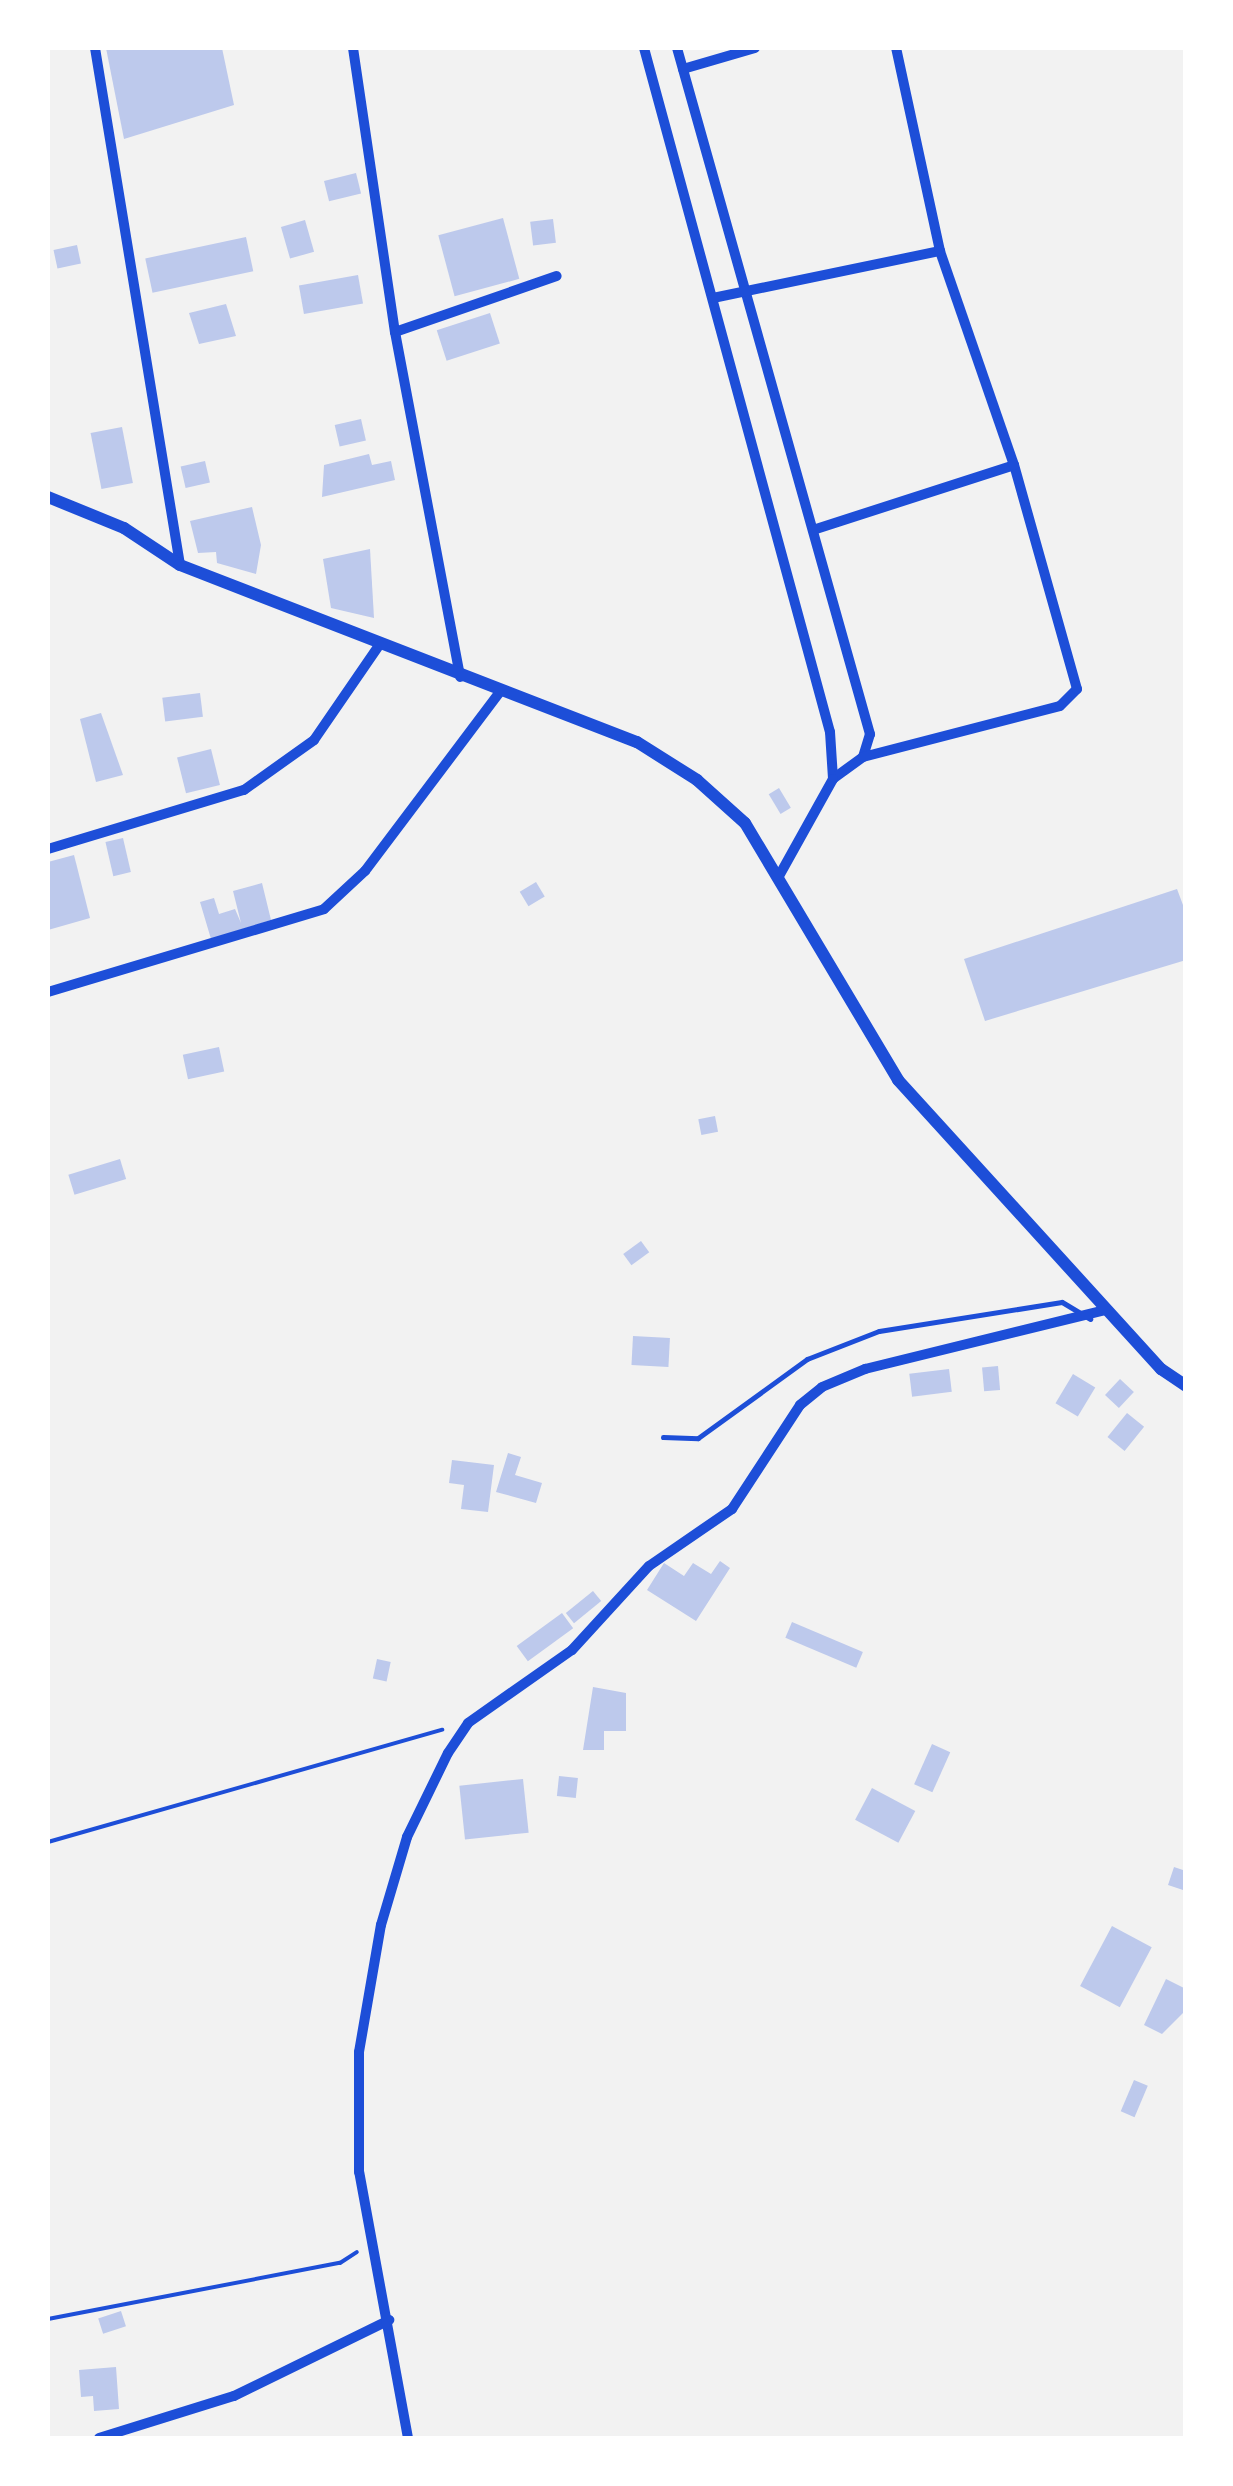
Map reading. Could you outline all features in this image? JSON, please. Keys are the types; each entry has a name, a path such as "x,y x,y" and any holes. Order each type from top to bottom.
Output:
{"street":[{"path":"95,48 180,565"},
{"path":"353,48 396,332 460,678"},
{"path":"644,48 830,732 832,779"},
{"path":"677,48 870,734 862,757"},
{"path":"683,69 755,48"},
{"path":"778,878 832,779 862,757 1060,706 1076,689 1014,465 940,251 896,48"},
{"path":"712,298 940,251"},
{"path":"396,332 557,276"},
{"path":"813,530 1014,465"},
{"path":"48,497 124,528 180,565 460,678 637,742 697,780 745,823 898,1080 1106,1310 1186,1386"},
{"path":"48,848 244,790 314,740 380,644"},
{"path":"48,992 324,908 365,871 500,692"},
{"path":"408,2438 359,2172 359,2052 381,1925 408,1837 468,1723 572,1650 648,1566 732,1509 800,1405 822,1387 864,1369 1090,1319 1106,1310"},
{"path":"98,2438 234,2396 389,2320"}],"lane":[{"path":"663,1437 698,1438 807,1359 879,1332 1062,1302 1090,1319"}],"path":[{"path":"48,1842 468,1723"},
{"path":"48,2319 340,2262 373,2241"}],"building":[{"path":"106,48 222,48 234,105 124,139"},
{"path":"356,173 361,193 329,201 324,181"},
{"path":"503,218 519,279 455,296 438,235"},
{"path":"553,219 556,243 533,246 530,222"},
{"path":"305,220 314,252 290,259 281,227"},
{"path":"246,237 253,271 153,293 145,258"},
{"path":"77,245 81,264 57,269 54,250"},
{"path":"358,275 363,304 304,314 299,285"},
{"path":"226,304 236,336 199,344 189,313"},
{"path":"490,313 500,343 447,361 437,330"},
{"path":"361,419 366,440 340,447 335,425"},
{"path":"122,427 133,483 101,489 91,433"},
{"path":"369,454 372,465 391,461 395,480 322,497 324,465"},
{"path":"205,461 210,482 186,488 181,467"},
{"path":"252,507 261,545 256,574 217,563 216,552 198,553 190,521"},
{"path":"370,549 374,618 331,608 323,559"},
{"path":"200,693 203,717 165,721 162,698"},
{"path":"101,713 123,775 96,782 80,719"},
{"path":"211,749 220,785 186,793 177,757"},
{"path":"779,788 791,808 781,814 769,794"},
{"path":"123,838 131,872 113,876 105,842"},
{"path":"74,855 90,918 48,930 48,862"},
{"path":"536,882 545,897 528,906 520,892"},
{"path":"262,883 271,920 211,939 200,902 214,898 219,914 235,909 241,923 233,891"},
{"path":"1177,889 1186,913 1186,960 985,1021 964,959"},
{"path":"219,1047 224,1071 188,1079 183,1055"},
{"path":"715,1116 718,1132 701,1135 698,1119"},
{"path":"120,1159 126,1179 74,1195 68,1175"},
{"path":"641,1241 649,1252 631,1265 623,1254"},
{"path":"633,1336 670,1338 668,1367 631,1365"},
{"path":"998,1366 1000,1390 984,1391 982,1367"},
{"path":"949,1369 952,1392 912,1397 909,1374"},
{"path":"1073,1374 1095,1387 1078,1417 1055,1403"},
{"path":"1120,1379 1134,1392 1119,1408 1105,1395"},
{"path":"1127,1413 1144,1427 1125,1451 1107,1437"},
{"path":"508,1453 521,1457 515,1475 542,1483 536,1503 496,1492"},
{"path":"452,1460 494,1465 488,1512 461,1509 464,1485 449,1483"},
{"path":"720,1561 730,1568 696,1621 647,1590 664,1563 684,1576 693,1563 711,1574"},
{"path":"593,1591 601,1601 574,1623 566,1613"},
{"path":"562,1613 573,1628 528,1661 517,1646"},
{"path":"792,1622 863,1652 856,1668 785,1638"},
{"path":"377,1659 391,1662 387,1681 373,1679"},
{"path":"593,1687 626,1693 626,1731 604,1731 604,1750 583,1750"},
{"path":"932,1744 950,1752 932,1792 914,1784"},
{"path":"559,1776 578,1778 576,1798 557,1796"},
{"path":"523,1779 529,1833 465,1839 459,1786"},
{"path":"872,1788 915,1811 898,1843 855,1820"},
{"path":"1174,1867 1186,1871 1186,1891 1168,1885"},
{"path":"1112,1926 1152,1947 1120,2007 1080,1986"},
{"path":"1166,1979 1186,1989 1186,2010 1162,2034 1144,2025"},
{"path":"1134,2080 1148,2086 1135,2117 1121,2111"},
{"path":"121,2311 126,2326 103,2334 98,2318"},
{"path":"116,2367 119,2409 94,2411 93,2396 81,2397 79,2370"}]}
